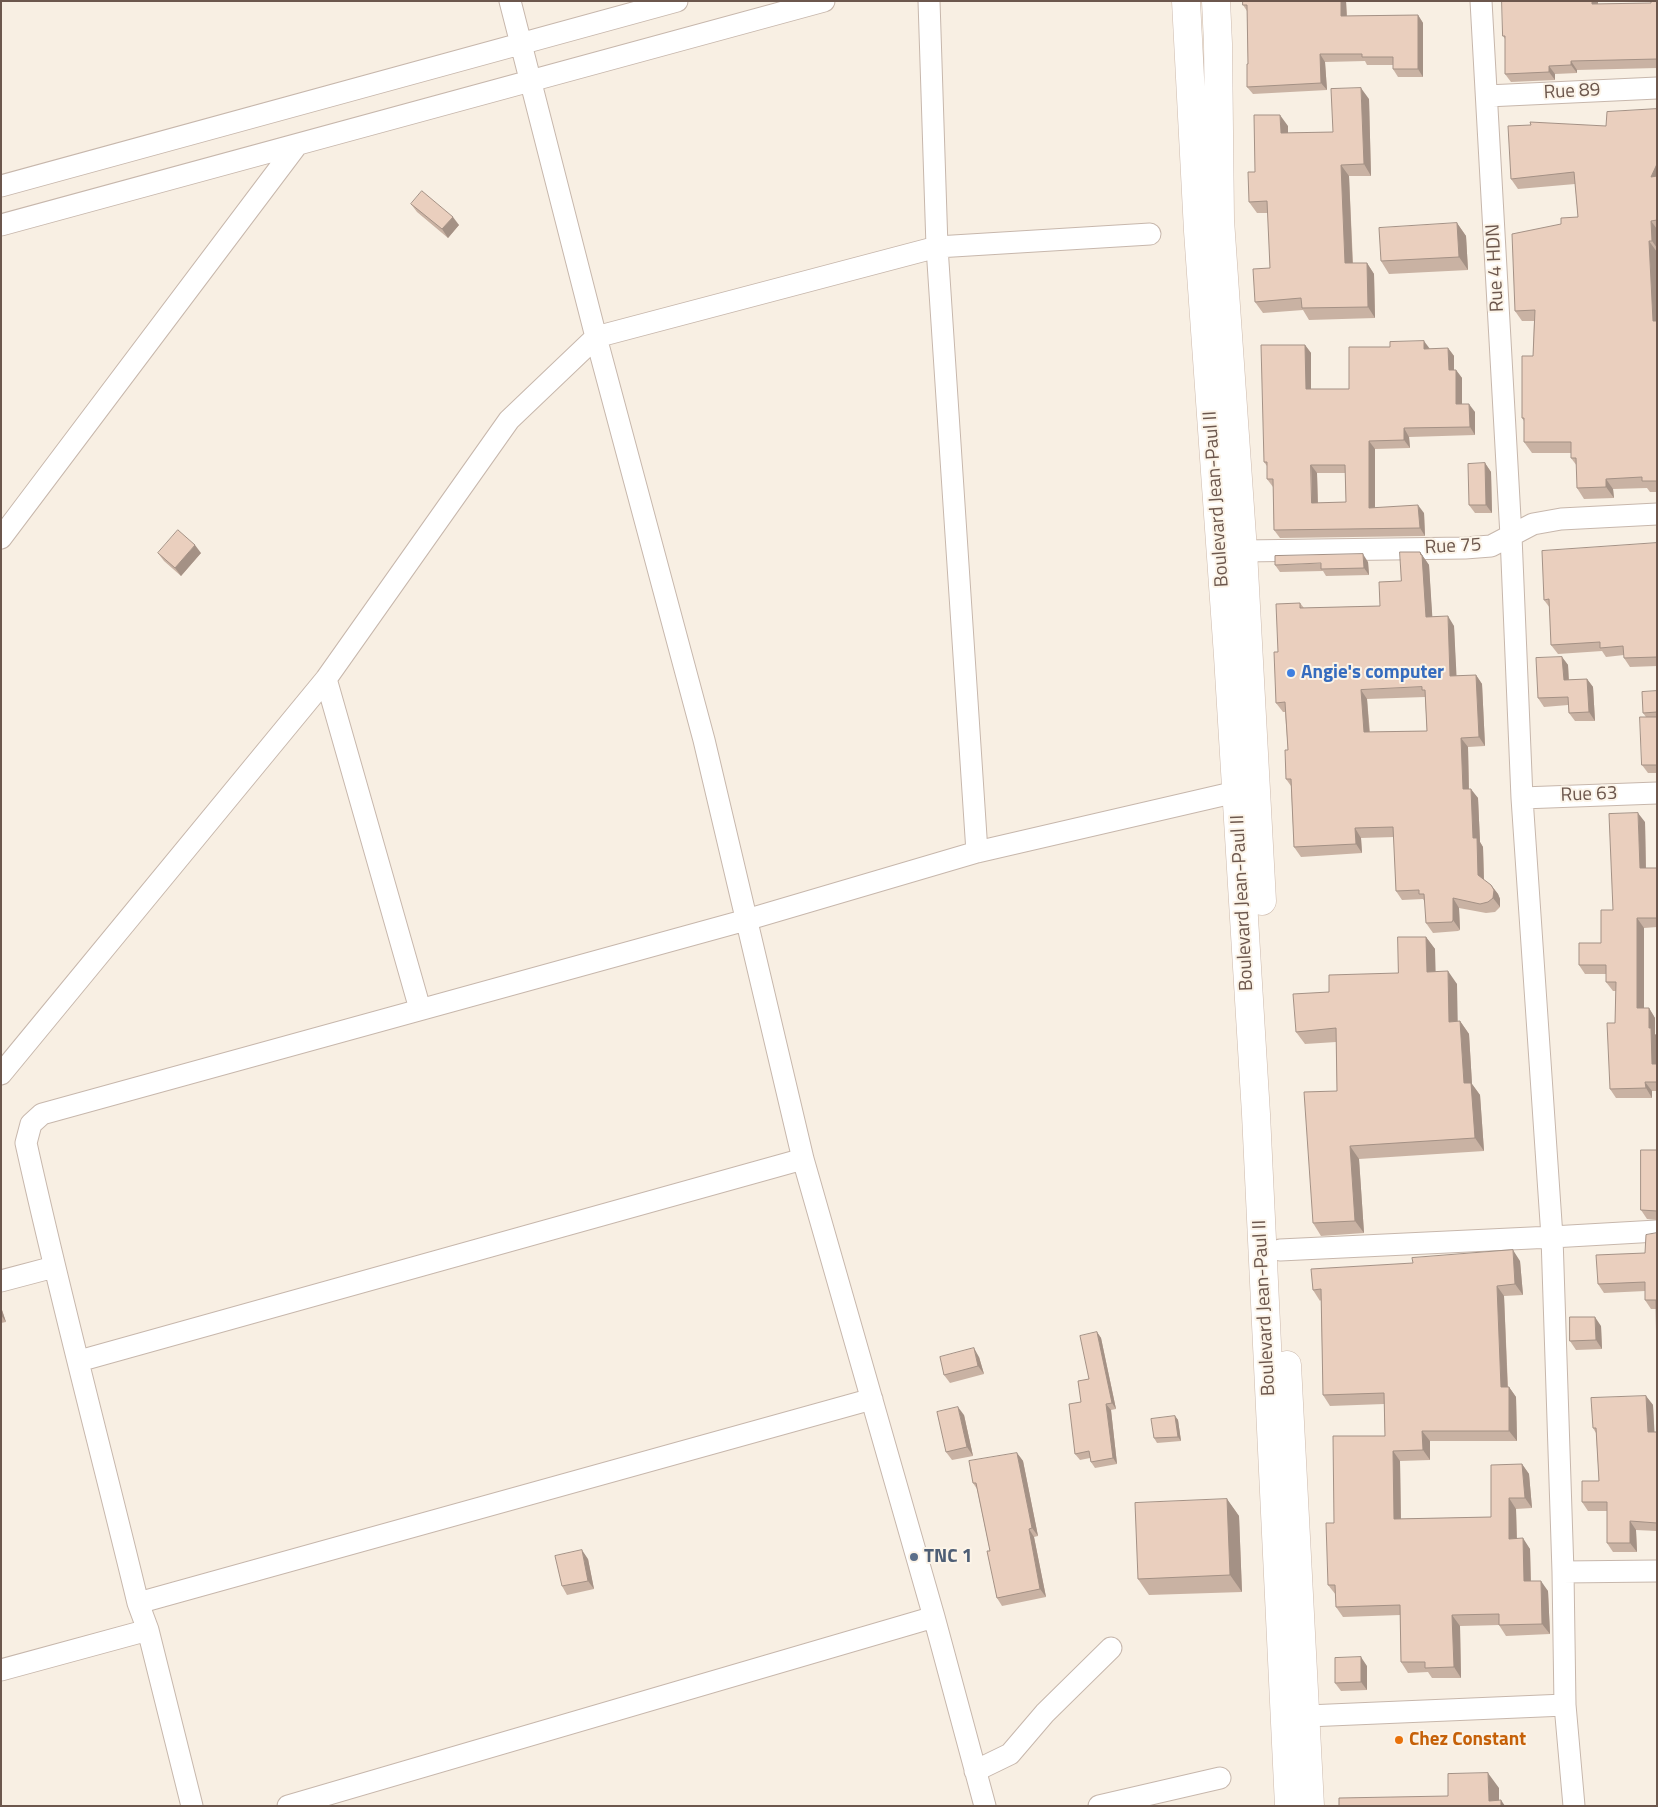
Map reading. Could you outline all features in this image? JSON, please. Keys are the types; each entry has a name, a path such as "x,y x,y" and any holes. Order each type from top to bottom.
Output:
{"main road":[{"name":"Boulevard Jean-Paul II","path":"1186,1 1198,231 1256,1114 1289,1806"},
{"name":"Boulevard Jean-Paul II","path":"1216,1 1220,220 1243,551 1310,1806"}],"street":[{"path":"510,1 596,337 704,740 803,1159 934,1617 985,1806"},
{"path":"1,186 677,1"},
{"path":"1,225 824,1"},
{"path":"929,1 937,247 977,852"},
{"name":"Rue 4 HDN","path":"1481,1 1511,536 1522,798 1552,1237 1563,1572 1565,1705 1574,1806"},
{"name":"Rue 89","path":"1487,96 1657,88"},
{"path":"1,538 298,145"},
{"path":"1,1074 326,678 509,420 596,337 937,247 1150,234"},
{"name":"Rue 75","path":"1243,551 1491,546 1533,524 1561,519 1657,514"},
{"path":"326,678 420,1009"},
{"path":"192,1806 148,1630 138,1603 54,1267 26,1143 31,1124 42,1114 746,920 977,852 1236,792"},
{"name":"Rue 63","path":"1522,798 1657,793"},
{"path":"79,1361 803,1159"},
{"path":"1280,1250 1657,1230"},
{"path":"1,1281 54,1267"},
{"path":"138,1603 872,1398"},
{"path":"1563,1572 1657,1571"},
{"path":"288,1806 934,1617"},
{"path":"1,1670 148,1630"},
{"path":"975,1772 1010,1754 1045,1713 1111,1648"},
{"path":"1306,1716 1565,1705"},
{"path":"1100,1806 1220,1778"}],"building":[{"path":"1243,1 1341,1 1341,16 1418,15 1418,69 1393,69 1393,57 1362,57 1362,54 1320,54 1321,83 1247,87 1247,5 1243,5"},
{"path":"1502,1 1592,1 1592,4 1651,3 1651,1 1657,1 1657,59 1571,61 1571,65 1549,66 1549,72 1505,74 1505,36 1503,36"},
{"path":"1361,88 1364,164 1341,165 1345,263 1367,263 1368,307 1302,308 1301,298 1255,302 1253,269 1270,268 1267,201 1249,202 1248,172 1255,172 1254,115 1280,115 1281,133 1333,132 1331,89"},
{"path":"1657,109 1657,164 1651,177 1657,176 1657,220 1651,221 1652,241 1649,241 1653,321 1657,321 1657,481 1642,481 1642,477 1606,479 1606,487 1577,488 1576,458 1571,458 1571,442 1524,442 1522,356 1533,356 1535,310 1515,311 1512,234 1561,224 1561,218 1578,217 1574,172 1511,179 1508,126 1531,125 1530,122 1606,126 1607,112"},
{"path":"422,191 453,217 442,229 411,204"},
{"path":"1457,223 1459,257 1381,261 1379,228"},
{"path":"1424,341 1424,349 1448,348 1449,370 1456,370 1456,404 1469,404 1470,427 1404,428 1404,440 1369,441 1369,508 1418,505 1420,528 1274,530 1273,479 1267,479 1267,462 1264,462 1261,345 1305,345 1306,389 1349,389 1349,347 1390,347 1390,342","holes":["1311,465 1345,465 1346,502 1312,503"]},
{"path":"1485,463 1486,505 1469,505 1468,464"},
{"path":"178,530 195,545 175,568 158,553"},
{"path":"1657,543 1657,657 1624,658 1623,646 1600,648 1600,642 1551,645 1549,599 1544,600 1542,551"},
{"path":"1400,552 1420,552 1422,555 1426,617 1448,616 1450,676 1476,675 1479,737 1461,738 1463,789 1471,789 1473,838 1477,838 1478,875 1491,885 1494,890 1493,898 1488,902 1480,904 1453,898 1452,922 1426,923 1424,894 1419,894 1419,890 1396,891 1393,827 1355,828 1356,844 1294,847 1291,779 1286,779 1285,750 1288,750 1285,702 1276,703 1274,652 1278,652 1276,604 1300,603 1300,608 1380,606 1379,582 1401,581","holes":["1422,687 1422,690 1425,690 1427,731 1364,732 1361,690"]},
{"path":"1363,554 1364,568 1321,569 1321,563 1275,565 1275,556"},
{"path":"1562,657 1564,680 1587,679 1589,712 1569,713 1568,697 1538,698 1536,658"},
{"path":"1657,691 1657,712 1643,713 1642,692"},
{"path":"1640,717 1657,717 1657,765 1642,765"},
{"path":"1638,813 1640,868 1657,868 1657,918 1637,918 1637,1008 1649,1008 1652,1064 1657,1064 1657,1082 1645,1082 1646,1088 1610,1089 1607,1023 1615,1023 1616,982 1606,982 1606,965 1579,965 1579,943 1601,943 1601,910 1613,910 1609,814"},
{"path":"1398,937 1426,937 1427,972 1448,971 1449,1022 1460,1021 1464,1083 1471,1083 1475,1138 1350,1146 1355,1221 1313,1223 1304,1092 1337,1091 1336,1028 1296,1032 1293,994 1329,992 1329,975 1398,973"},
{"path":"1641,1150 1657,1150 1657,1211 1641,1210"},
{"path":"1657,1233 1657,1362 1656,1300 1645,1300 1645,1282 1598,1284 1596,1255 1645,1253 1646,1235"},
{"path":"1513,1250 1515,1284 1497,1286 1501,1387 1509,1387 1509,1431 1422,1431 1423,1450 1393,1451 1394,1519 1491,1517 1491,1465 1522,1464 1525,1498 1509,1498 1509,1539 1523,1538 1524,1581 1541,1581 1542,1624 1499,1625 1499,1614 1452,1615 1454,1667 1425,1668 1425,1662 1401,1662 1400,1605 1336,1607 1335,1585 1328,1585 1326,1523 1334,1523 1333,1436 1385,1436 1384,1393 1323,1395 1321,1289 1313,1290 1311,1269 1413,1263 1412,1258"},
{"path":"1570,1317 1595,1317 1596,1340 1570,1341"},
{"path":"1097,1332 1112,1403 1106,1404 1113,1458 1091,1462 1089,1451 1075,1454 1069,1404 1081,1402 1078,1381 1089,1379 1080,1336"},
{"path":"974,1348 978,1366 944,1375 940,1357"},
{"path":"1646,1396 1648,1432 1657,1432 1657,1523 1630,1521 1630,1543 1607,1543 1607,1502 1582,1502 1582,1481 1599,1481 1596,1428 1593,1428 1591,1398"},
{"path":"958,1407 967,1447 946,1452 937,1412"},
{"path":"1175,1416 1178,1437 1154,1438 1151,1419"},
{"path":"1017,1453 1032,1528 1029,1529 1040,1589 997,1598 987,1551 990,1551 976,1483 973,1483 969,1461"},
{"path":"1227,1499 1230,1575 1138,1579 1135,1503"},
{"path":"582,1550 588,1581 562,1586 555,1556"},
{"path":"1361,1657 1361,1682 1335,1683 1335,1658"},
{"path":"1488,1773 1489,1801 1501,1800 1501,1806 1339,1806 1339,1798 1448,1796 1448,1774"}],"place":[{"name":"Angie's computer","path":"1291,673"},
{"name":"TNC 1","path":"914,1557"},
{"name":"Chez Constant","path":"1399,1740"}]}
